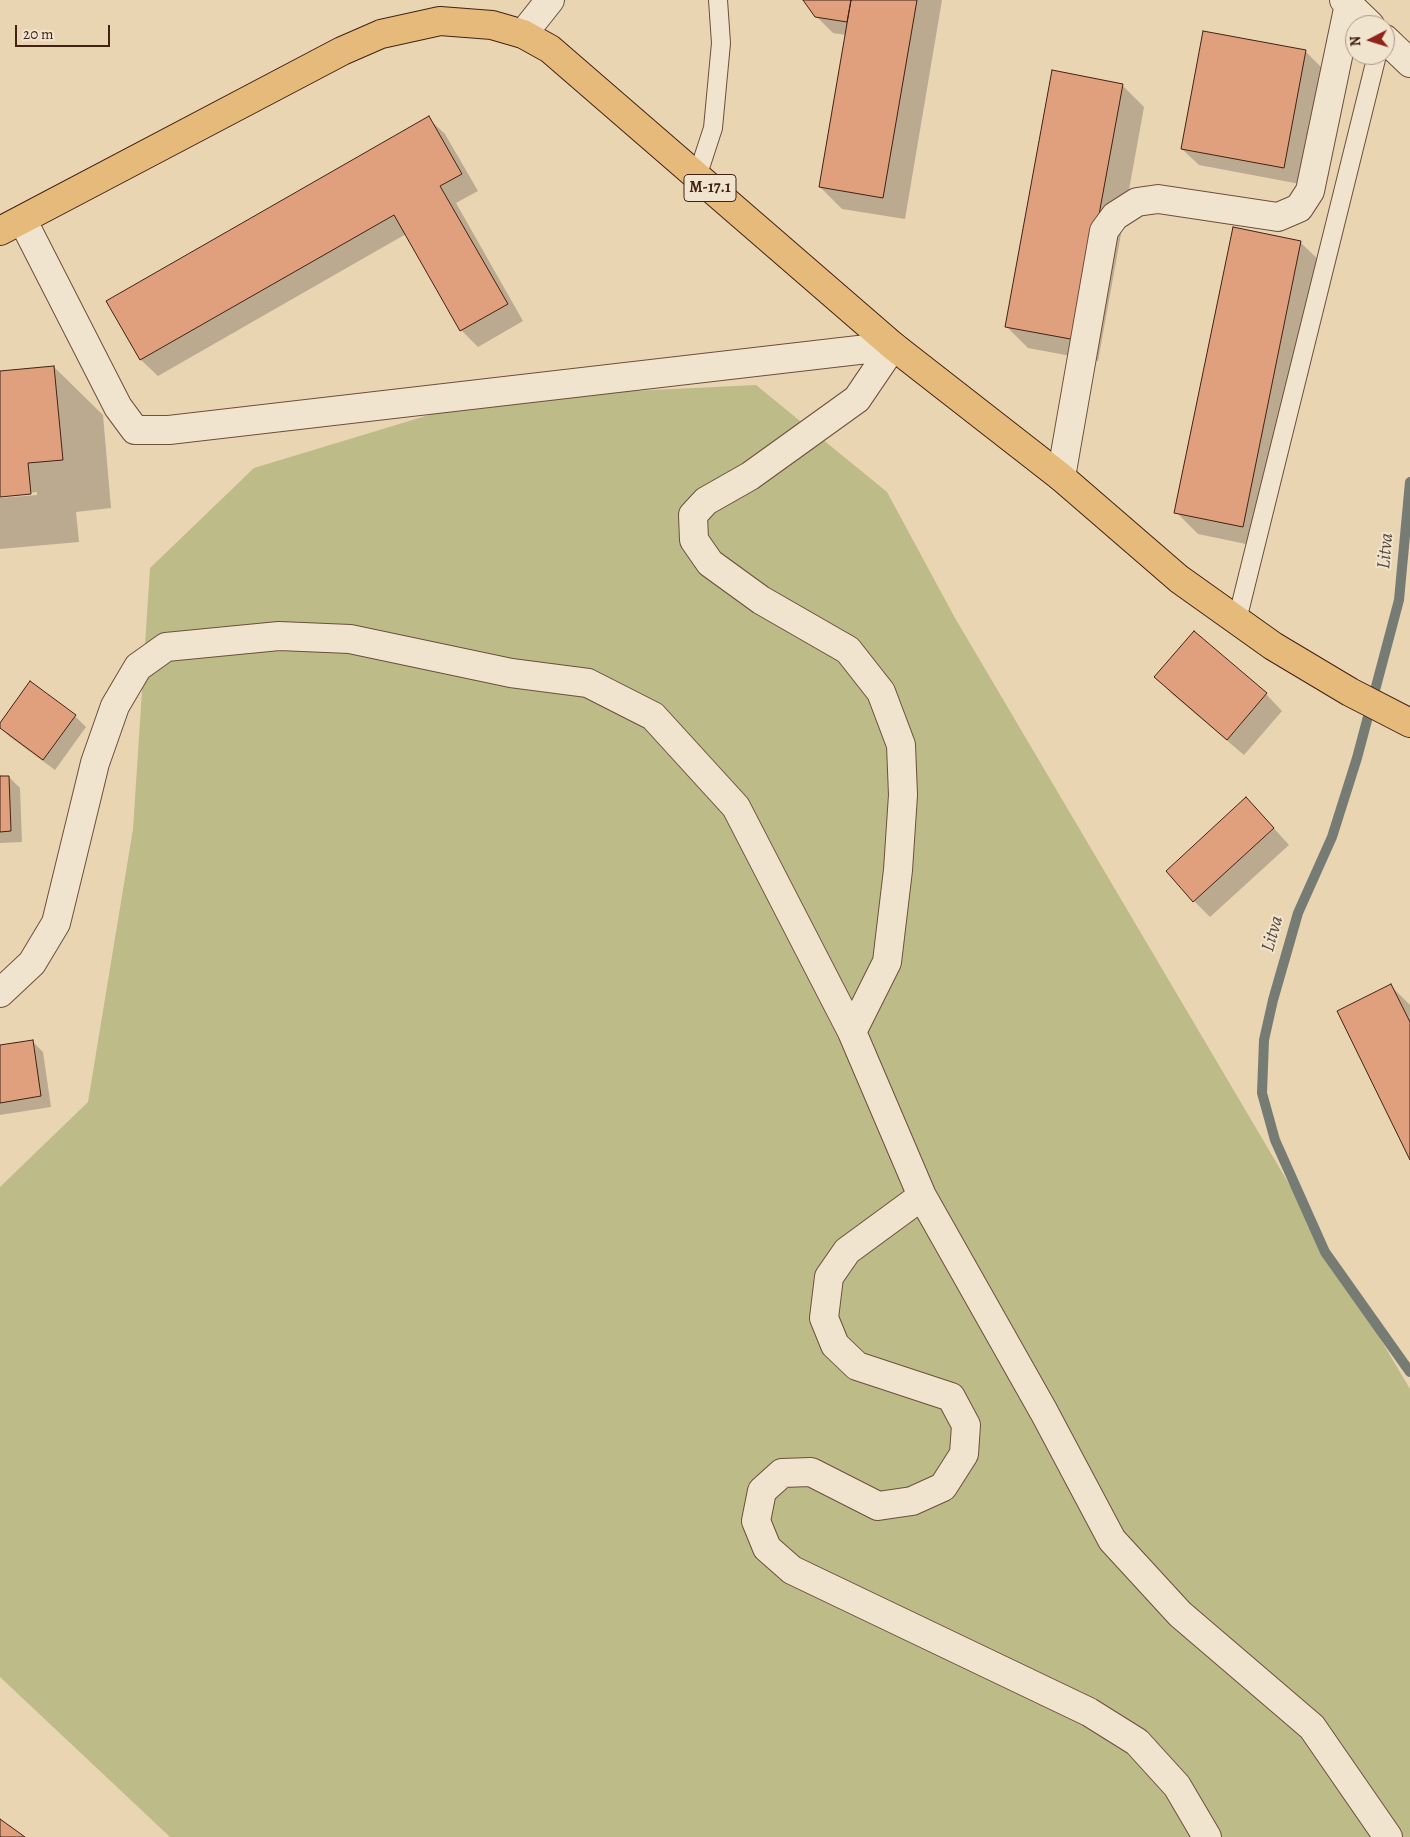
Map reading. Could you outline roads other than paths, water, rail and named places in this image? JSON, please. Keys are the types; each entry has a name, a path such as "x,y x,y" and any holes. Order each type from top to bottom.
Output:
{"main road":[{"name":"M-17.1","path":"11,226 342,51 381,34 440,20 492,25 522,34 550,49 893,346 1060,477 1179,578 1273,646 1350,692 1400,718"}],"street":[{"path":"522,34 550,0"},
{"path":"1346,2 1360,15"},
{"path":"1060,477 1104,231 1115,216 1137,202 1158,200 1278,217 1299,208 1310,191 1346,2"},
{"path":"1395,49 1410,63"},
{"path":"11,226 118,406 135,430 169,430 893,346"},
{"path":"852,1032 887,962 898,870 903,795 900,745 881,692 848,650 761,600 710,563 694,540 693,515 706,501 750,476 857,398 893,346"},
{"path":"0,993 32,964 56,923 94,763 115,706 138,667 166,647 279,636 350,639 511,672 588,683 653,716 736,807 852,1032 922,1196 1044,1412 1112,1540 1180,1614 1312,1727 1388,1837"},
{"path":"922,1196 847,1251 829,1277 824,1318 835,1345 857,1366 951,1397 966,1425 964,1454 943,1487 912,1500 878,1506 811,1472 782,1472 762,1491 756,1521 767,1548 792,1570 1089,1712 1137,1742 1177,1786 1207,1837"}],"lane":[{"path":"698,177 713,128 721,43 718,0"},
{"path":"1237,620 1375,65"}],"waterway":[{"name":"Litva","path":"1410,482 1399,600 1357,758 1332,837 1298,913 1273,1000 1264,1040 1262,1093 1275,1140 1325,1252 1410,1372"}]}
